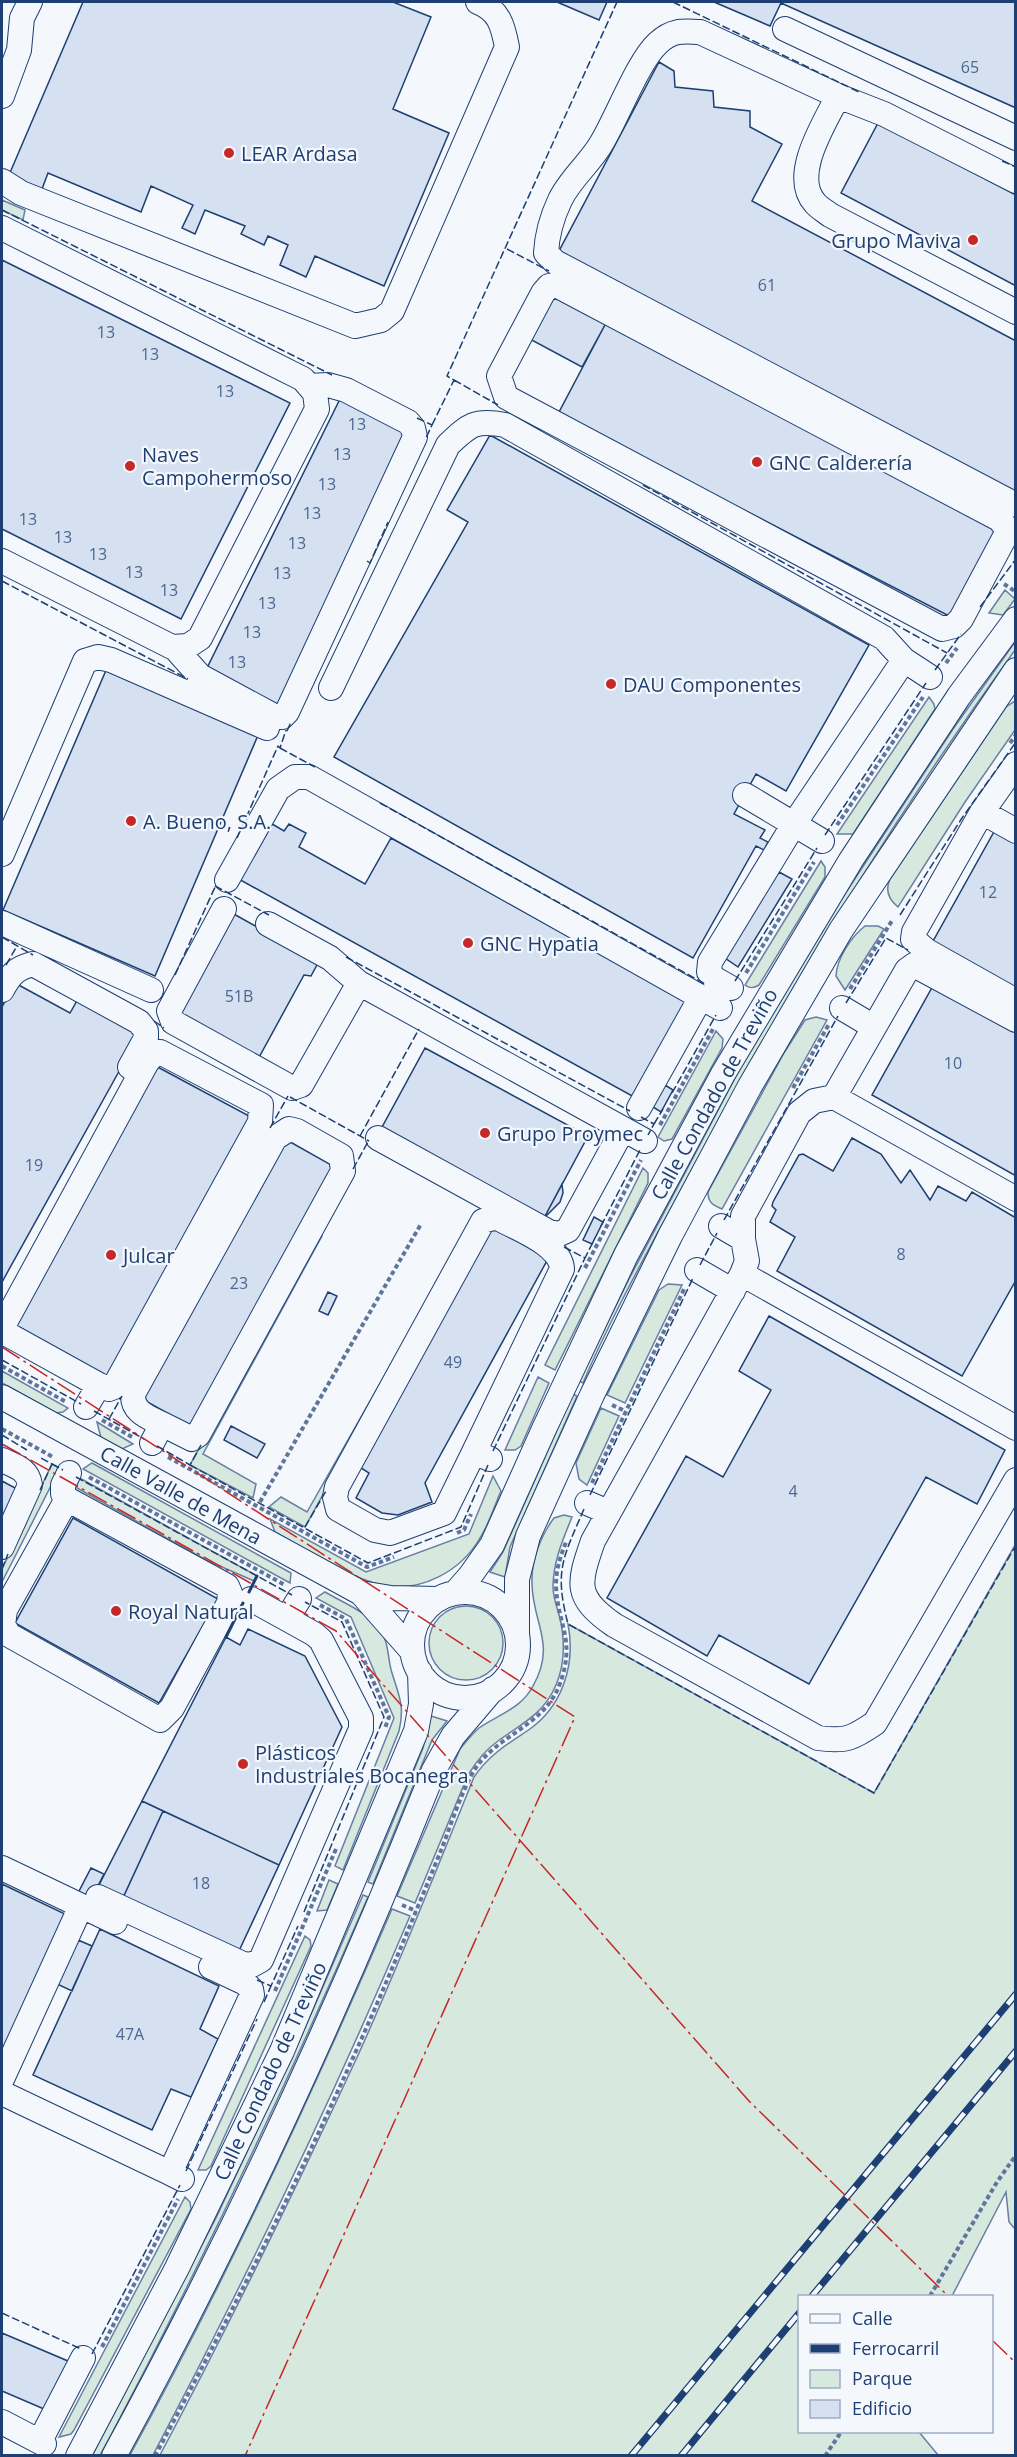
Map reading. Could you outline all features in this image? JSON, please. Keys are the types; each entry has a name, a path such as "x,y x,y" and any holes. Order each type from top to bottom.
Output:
{"street":[{"path":"2,181 21,193 355,326 381,320 392,311 507,47 502,22 489,6 478,2"},
{"path":"2,96 19,50 18,10"},
{"path":"785,29 1016,138"},
{"path":"1016,181 884,114 838,96 700,32 677,30 657,43 646,58 601,145 562,197 546,239 546,253 555,262 1016,505"},
{"path":"838,96 810,152 806,184 814,202 830,215 1016,312"},
{"path":"2,228 303,379 315,393 316,409 200,638 188,646 174,647"},
{"path":"556,285 999,519 1007,533 964,621 942,629 506,397 500,384 500,376 543,293 549,286 556,285"},
{"path":"2,561 174,647 200,676 274,716 282,717 287,712 415,437 414,428 408,422 346,390 328,385 309,386"},
{"path":"331,688 448,445 469,426 486,421 505,425 884,638 904,660 930,677"},
{"name":"Calle Condado de Treviño","path":"446,1596 470,1576 492,1545 626,1255 723,1074 851,860 959,696 1016,619"},
{"path":"2,854 86,661 98,657 111,660 267,728"},
{"path":"639,1108 717,1003 715,979 709,972 710,962 794,824 904,660"},
{"name":"Calle Condado de Treviño","path":"517,1635 517,1579 528,1536 592,1395 670,1236 750,1086 842,930 1016,670"},
{"path":"1016,764 905,927 913,939 927,951 1016,1001"},
{"path":"227,880 278,789 295,777 309,777 717,1003"},
{"path":"745,795 822,841"},
{"path":"982,812 1016,831"},
{"path":"224,909 169,1011 170,1018 173,1022 291,1088 301,1085 359,983"},
{"path":"2,923 151,990"},
{"path":"268,924 330,958 359,983 648,1142"},
{"path":"2,990 19,967 33,964 139,1022 146,1031 146,1038 2,1297"},
{"path":"834,1097 907,970 914,965 1016,1020"},
{"path":"842,1008 874,1027"},
{"path":"160,1052 261,1105 260,1122 114,1387 109,1389 99,1385 5,1333 2,1328 147,1062 150,1057 160,1052"},
{"path":"1016,1199 834,1097 814,1101 799,1113 743,1216 743,1239 747,1261 738,1283 598,1508 593,1541 582,1573 584,1597 594,1611 614,1625 818,1738 837,1741 854,1738 875,1723 1016,1480"},
{"path":"289,1129 297,1131 341,1156 343,1171 198,1435 192,1439 157,1434 136,1410 132,1401 133,1394 275,1138 289,1129"},
{"path":"378,1138 549,1232 559,1234 568,1230 623,1129"},
{"path":"496,1217 551,1247 561,1261 562,1269 482,1455 444,1513 390,1533 375,1530 338,1509 335,1497 337,1487 483,1221 496,1217"},
{"path":"721,1226 743,1239"},
{"path":"697,1270 738,1283 1016,1428"},
{"path":"86,1407 99,1385"},
{"name":"Calle Valle de Mena","path":"2,1397 361,1593 390,1598 446,1596"},
{"path":"2,1460 36,1460 29,1478 30,1485 2,1547"},
{"path":"68,1499 5,1610 3,1625 9,1635 160,1720 172,1708 229,1603 230,1593 227,1586 68,1499 63,1494 63,1485 69,1473"},
{"path":"472,1592 488,1597 502,1606 512,1619 517,1635 518,1651 514,1666 505,1679 493,1689 478,1696 453,1696 430,1685 416,1662 412,1636 417,1622 426,1609 446,1596 472,1592"},
{"name":"Calle Valle de Mena","path":"361,1593 416,1662"},
{"path":"2,1868 243,1964 252,1965 261,1960 292,1914 361,1729 361,1718 321,1640 293,1609 251,1599"},
{"name":"Calle Condado de Treviño","path":"78,2456 177,2268 282,2051 416,1731 421,1704 416,1662"},
{"name":"Calle Condado de Treviño","path":"114,2456 212,2267 312,2059 434,1770 453,1736 493,1689"},
{"path":"2,2079 89,1902"},
{"path":"2,2093 176,2176 252,1995 251,1989 245,1983 89,1902"},
{"path":"2,2422 37,2445 83,2358"}],"path":[{"path":"1004,583 1016,592"},
{"path":"584,1272 717,1003"},
{"path":"260,1502 421,1224"},
{"path":"2,1429 36,1460"},
{"path":"155,2456 288,2196 354,2056 416,1911"},
{"path":"931,2295 997,2182 1016,2155"},
{"path":"825,2456 840,2433"}],"green space":[{"path":"2,200 25,210 23,220 2,210"},
{"path":"1005,590 1015,599 1003,615 989,613"},
{"path":"1015,642 1015,650 924,780 797,982 655,1237 617,1309 583,1383 579,1381 629,1279 743,1063 841,900 953,729"},
{"path":"929,697 935,709 853,834 837,834"},
{"path":"1015,701 1015,730 965,802 898,907 888,894 890,879 1006,707"},
{"path":"821,861 825,867 825,877 759,985 752,988 745,985"},
{"path":"865,926 878,926 884,929 845,990 836,976 839,962 850,942"},
{"path":"816,1017 827,1020 722,1209 716,1206 710,1201 708,1192 784,1053 805,1020"},
{"path":"716,1031 723,1039 722,1048 672,1139 664,1141 658,1137"},
{"path":"643,1168 648,1173 648,1183 555,1370 545,1365"},
{"path":"318,1233 322,1236 203,1454 256,1484 253,1498 190,1465"},
{"path":"668,1284 682,1285 625,1403 607,1395 659,1290"},
{"path":"399,1350 402,1352 305,1527 269,1507 281,1497 307,1512"},
{"path":"2,1371 68,1408 56,1413 2,1383"},
{"path":"538,1377 549,1383 521,1446 515,1450 505,1450"},
{"path":"573,1394 577,1396 510,1547 505,1577 490,1572 503,1552"},
{"path":"601,1408 619,1416 587,1485 579,1479 576,1463"},
{"path":"97,1422 133,1444 122,1449 101,1438"},
{"path":"92,1463 291,1573 290,1583 83,1469"},
{"path":"52,1464 60,1468 2,1582 2,1569"},
{"path":"76,1476 257,1576 254,1581 206,1560 77,1488"},
{"path":"493,1476 501,1491 486,1527 472,1550 451,1569 438,1577 411,1586 382,1585 355,1576 275,1532 270,1519 366,1572 469,1534"},
{"path":"564,1515 572,1517 559,1551 553,1578 554,1595 563,1635 563,1661 556,1685 538,1711 489,1748 471,1770 415,1903 397,1896 460,1749 479,1728 522,1700 533,1686 540,1671 543,1645 533,1597 533,1566 541,1540 549,1525 554,1518"},
{"path":"1015,1545 1015,2229 1009,2222 1006,2192 953,2295 798,2295 798,2433 920,2433 938,2455 160,2455 262,2256 359,2053 404,1950 474,1777 492,1756 539,1721 549,1710 564,1684 570,1655 568,1624 874,1793"},
{"path":"325,1592 358,1610 379,1629 386,1641 401,1708 399,1731 343,1870 335,1866 394,1718 351,1617 316,1598"},
{"path":"466,1606 487,1612 497,1622 503,1643 497,1664 487,1674 466,1680 445,1674 435,1664 429,1643 435,1622 445,1612"},
{"path":"431,1716 447,1721 432,1740 373,1884 368,1882 423,1748"},
{"path":"329,1880 338,1884 327,1910 317,1911"},
{"path":"363,1895 368,1897 245,2169 111,2435 100,2455 92,2456 216,2218 301,2037"},
{"path":"392,1909 410,1916 287,2188 153,2455 130,2455 234,2254 331,2048"},
{"path":"305,1936 310,1940 311,1946 211,2166 206,2170 198,2170"},
{"path":"185,2197 190,2202 191,2209 74,2430 71,2434 59,2437"}],"building":[{"name":"LEAR Ardasa","path":"83,2 393,2 431,17 393,109 449,133 384,286 315,256 306,277 280,265 288,245 268,236 264,245 241,234 245,226 205,210 195,234 182,228 193,205 151,186 141,212 48,173 42,189 9,175"},
{"path":"557,2 607,2 599,20"},
{"path":"714,2 1016,2 1016,108 781,3 770,26"},
{"path":"659,62 674,71 675,87 713,91 714,107 750,111 750,127 782,144 752,201 1016,341 1016,493 559,251"},
{"name":"Grupo Maviva","path":"878,123 1016,195 1016,286 841,193"},
{"name":"Naves Campohermoso","path":"2,260 290,403 181,619 2,529"},
{"path":"550,293 606,323 582,367 526,337"},
{"name":"GNC Calderería","path":"606,323 997,528 951,617 736,506 735,508 558,414"},
{"path":"341,397 407,431 279,708 206,670"},
{"name":"DAU Componentes","path":"490,435 869,645 786,791 756,774 734,814 765,830 760,838 768,842 764,850 756,846 693,958 334,757 468,522 447,510"},
{"name":"A. Bueno, S.A.","path":"107,668 259,733 155,976 3,910"},
{"name":"GNC Hypatia","path":"267,821 284,831 289,824 306,833 299,847 365,884 391,838 687,1002 634,1097 235,877"},
{"path":"995,830 1016,841 1016,990 932,943"},
{"path":"779,872 792,879 738,967 725,958"},
{"path":"232,913 317,960 318,963 311,976 304,975 257,1061 175,1015"},
{"path":"15,983 70,1013 78,999 138,1033 132,1048 2,1282 2,1007"},
{"path":"934,984 1016,1030 1016,1176 872,1095"},
{"name":"Grupo Proymec","path":"425,1048 588,1136 544,1218 381,1129"},
{"name":"Julcar","path":"152,1064 251,1117 107,1379 9,1326"},
{"path":"665,1085 673,1090 661,1112 653,1107"},
{"path":"852,1138 881,1154 901,1183 910,1170 930,1200 938,1186 966,1201 972,1192 1016,1218 1016,1280 962,1376 777,1271 795,1237 770,1222 776,1210 772,1206 799,1155 803,1154 833,1171"},
{"path":"285,1139 335,1167 192,1427 142,1399"},
{"path":"562,1184 563,1193 560,1202 544,1218"},
{"path":"594,1217 603,1222 592,1244 583,1240"},
{"path":"490,1225 549,1257 425,1483 432,1502 398,1515 382,1513 356,1498 369,1473 358,1466"},
{"path":"328,1292 337,1296 328,1315 319,1311"},
{"path":"769,1316 1005,1450 977,1504 926,1477 809,1684 719,1635 707,1656 607,1598 686,1456 723,1477 771,1390 739,1371"},
{"path":"231,1426 265,1444 257,1458 224,1440"},
{"path":"2,1481 19,1490 2,1520"},
{"name":"Royal Natural","path":"73,1518 218,1599 159,1703 15,1623"},
{"name":"Plásticos Industriales Bocanegra","path":"248,1629 305,1656 342,1727 279,1865 142,1801 226,1637 240,1645"},
{"path":"142,1801 163,1811 122,1900 97,1889"},
{"path":"163,1811 279,1865 238,1953 122,1900"},
{"path":"91,1868 104,1874 89,1903 76,1897"},
{"path":"2,1884 65,1914 2,2053"},
{"path":"100,1929 219,1986 200,2029 218,2039 191,2097 171,2089 152,2130 33,2075"},
{"path":"78,1940 92,1946 72,1991 57,1984"},
{"path":"2,2333 75,2364 51,2412 2,2391"}],"railway":[{"path":"631,2456 1016,1994"},
{"path":"813,2295 1016,2051"},
{"path":"681,2456 798,2314"}],"fence":[{"path":"432,425 454,380 447,376 617,2"},
{"path":"673,2 859,92"},
{"path":"1002,161 1016,167"},
{"path":"2,210 332,375"},
{"path":"507,249 549,271"},
{"path":"454,380 498,405"},
{"path":"417,418 432,425 425,440"},
{"path":"643,485 947,653"},
{"path":"367,561 370,563 388,522"},
{"path":"980,607 1016,559"},
{"path":"2,581 188,679"},
{"path":"935,670 961,634"},
{"path":"825,835 926,683"},
{"path":"287,731 291,722"},
{"path":"237,838 278,746 280,748 286,730"},
{"path":"900,915 962,818 1016,742"},
{"path":"280,748 315,767"},
{"path":"380,803 705,984"},
{"path":"735,981 817,848"},
{"path":"175,975 216,885"},
{"path":"215,886 269,915"},
{"path":"2,937 33,955"},
{"path":"846,1003 886,938 908,950"},
{"path":"6,965 17,946"},
{"path":"346,957 630,1111"},
{"path":"672,1093 716,1015"},
{"path":"724,1220 838,1016"},
{"path":"154,1021 164,1028"},
{"path":"360,1136 419,1029"},
{"path":"270,1128 288,1096"},
{"path":"290,1097 369,1141"},
{"path":"654,1124 663,1109"},
{"path":"641,1117 654,1124 648,1135"},
{"path":"353,1169 369,1140"},
{"path":"601,1226 641,1148"},
{"path":"700,1265 717,1233"},
{"path":"564,1247 585,1258 593,1242"},
{"path":"493,1451 585,1258"},
{"path":"590,1495 693,1278"},
{"path":"2,1360 81,1404"},
{"path":"109,1419 122,1396"},
{"path":"94,1411 144,1439"},
{"path":"2,1435 27,1450"},
{"path":"157,1446 190,1465 201,1445"},
{"path":"40,1490 52,1464 41,1458"},
{"path":"52,1464 63,1470"},
{"path":"190,1465 368,1563 461,1527 488,1465"},
{"path":"76,1477 292,1595"},
{"path":"305,1527 326,1491"},
{"path":"584,1509 566,1553 561,1577 568,1624 874,1793 1016,1545"},
{"path":"2,1569 8,1554"},
{"path":"304,1912 384,1717 342,1622 305,1602"},
{"path":"257,1980 271,1986 298,1926"},
{"path":"264,2002 271,1986"},
{"path":"186,2171 257,2019"},
{"path":"92,2354 180,2185"},
{"path":"2,2313 81,2349"}],"wall":[{"path":"249,1592 257,1576"},
{"path":"226,1637 243,1603"}],"power":[{"path":"2,1347 575,1717 245,2456"},
{"path":"2,1444 336,1631 749,2101 947,2295"},
{"path":"993,2341 1016,2363"}],"place":[{"name":"LEAR Ardasa","path":"229,153"},
{"name":"Grupo Maviva","path":"973,240"},
{"name":"GNC Calderería","path":"757,462"},
{"name":"Naves Campohermoso","path":"130,466"},
{"name":"DAU Componentes","path":"611,684"},
{"name":"A. Bueno, S.A.","path":"131,821"},
{"name":"GNC Hypatia","path":"468,943"},
{"name":"Grupo Proymec","path":"485,1133"},
{"name":"Julcar","path":"111,1255"},
{"name":"Royal Natural","path":"116,1611"},
{"name":"Plásticos Industriales Bocanegra","path":"243,1764"}]}
